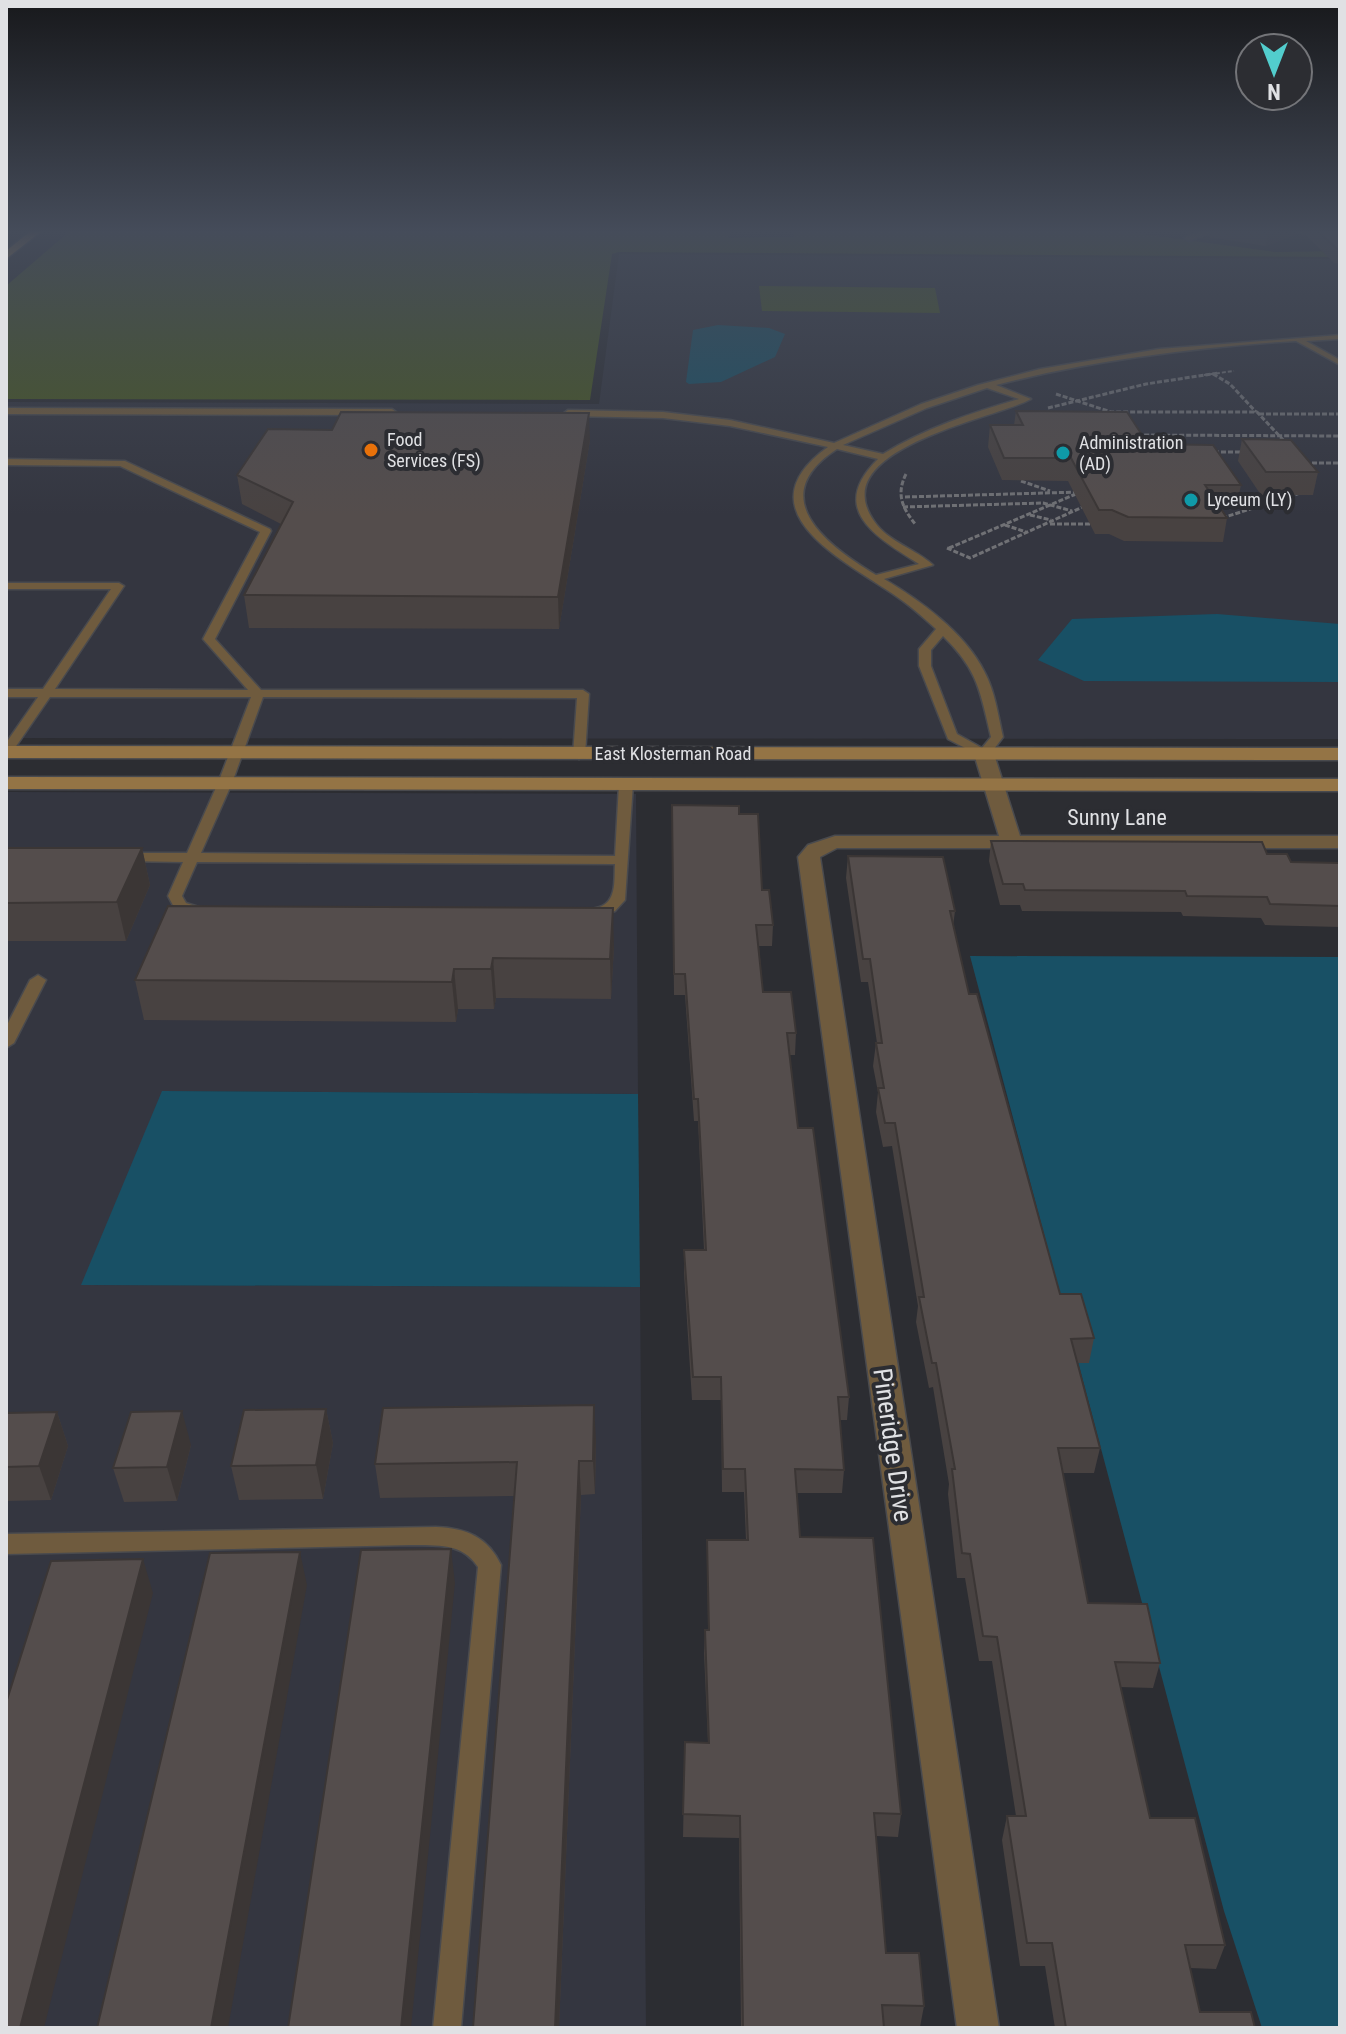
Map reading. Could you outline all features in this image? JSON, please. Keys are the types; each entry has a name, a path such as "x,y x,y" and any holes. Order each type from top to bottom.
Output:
{"main road":[{"name":"East Klosterman Road","path":"6,752 1340,754"},
{"name":"East Klosterman Road","path":"6,783 1340,785"}],"street":[{"path":"984,754 1011,841"},
{"name":"Sunny Lane","path":"808,862 815,849 835,842 1340,842"},
{"name":"Pineridge Drive","path":"808,862 978,2028"}],"lane":[{"path":"941,631 925,649 925,666 952,736 984,754 997,737 976,666 929,616 824,544 803,516 798,500 799,486 811,466 834,446 902,414 1011,379 1116,358 1340,337"},
{"path":"1297,339 1340,363"},
{"path":"875,578 928,565 879,532 861,506 862,483 880,459 956,422 1027,399 988,385"},
{"path":"6,411 396,412"},
{"path":"552,413 663,415 730,423 880,459"},
{"path":"6,462 122,463 266,531 209,639 258,694"},
{"path":"6,586 119,586 6,752"},
{"path":"6,693 583,694 579,755"},
{"path":"219,912 191,911 180,906 175,896 238,753 258,694"},
{"path":"580,913 596,913 617,903 626,784"},
{"path":"115,857 622,860"},
{"path":"6,1043 38,980"},
{"path":"6,1544 411,1536 466,1539 480,1548 490,1565 447,2028"}],"path":[{"path":"1045,409 1237,370"},
{"path":"1212,374 1230,384 1276,435 1289,444 1285,449"},
{"path":"1011,379 1111,412 1340,414"},
{"path":"1146,443 1140,435 1340,436"},
{"path":"1213,452 1258,452"},
{"path":"880,459 911,469 900,486 903,507 923,533"},
{"path":"1297,467 1303,463 1340,463"},
{"path":"1021,481 1054,493"},
{"path":"948,548 1091,487"},
{"path":"905,497 1079,492 1090,495"},
{"path":"1210,522 1301,493"},
{"path":"1019,494 1025,503"},
{"path":"986,495 991,504"},
{"path":"903,507 1025,503 1051,504 1073,511"},
{"path":"935,541 970,558 1087,504"},
{"path":"1028,514 1052,521"},
{"path":"1045,524 1088,524 1084,520 1097,520"},
{"path":"1003,525 1027,532"}],"shaded area":[{"path":"610,325 1340,325 1340,739 6,738 6,402 599,404"},
{"path":"6,792 636,794 638,1094 163,1091 82,1285 640,1287 646,2028 6,2028"}],"green space":[{"path":"6,325 601,325 590,400 6,399"}],"water":[{"path":"718,325 769,328 785,334 775,357 721,382 689,384 686,382 693,330"},
{"path":"1217,614 1340,624 1340,682 1084,681 1038,660 1072,619"},
{"path":"970,956 1340,957 1340,2028 1262,2028 1224,1911"},
{"path":"162,1091 638,1094 640,1287 81,1285"}],"building":[{"path":"1016,411 1127,412 1148,444 1213,445 1241,485 1205,485 1227,518 1128,517 1112,510 1099,510 1071,458 1004,458 990,425 1023,425"},
{"path":"341,412 589,413 558,597 244,595 293,502 237,475 268,429 332,430"},
{"path":"1242,439 1291,440 1318,472 1266,472"},
{"path":"672,805 739,806 739,814 758,814 762,890 769,890 773,925 756,925 763,992 791,992 796,1033 787,1033 798,1128 813,1128 849,1397 838,1397 844,1470 795,1469 800,1537 873,1538 901,1814 874,1813 886,1953 919,1953 924,2006 882,2005 884,2028 743,2028 740,1816 683,1814 685,1742 709,1743 705,1630 709,1630 707,1540 748,1540 745,1469 723,1469 721,1377 693,1377 684,1250 706,1250 698,1099 694,1099 685,974 674,974"},
{"path":"991,841 1262,842 1267,854 1287,854 1291,862 1340,863 1340,906 1270,904 1267,897 1187,896 1185,891 1025,890 1023,884 1003,884"},
{"path":"6,848 142,848 117,902 6,903"},
{"path":"848,856 943,857 955,911 950,911 969,994 977,994 1060,1294 1081,1294 1094,1338 1071,1339 1100,1448 1058,1448 1088,1603 1147,1604 1160,1663 1115,1662 1150,1818 1195,1818 1225,1945 1185,1945 1200,2012 1251,2012 1255,2028 1066,2028 1052,1943 1027,1943 1007,1816 1026,1816 997,1637 983,1636 970,1554 962,1553 952,1469 955,1469 936,1363 932,1363 919,1297 924,1297 895,1123 885,1123 878,1088 884,1088 876,1043 882,1043 870,959 863,959"},
{"path":"168,906 613,908 610,959 493,958 491,969 454,969 452,982 135,980"},
{"path":"594,1405 593,1461 579,1461 555,2028 473,2028 517,1462 375,1464 383,1408"},
{"path":"326,1409 316,1465 231,1466 244,1410"},
{"path":"182,1411 167,1467 113,1468 131,1412"},
{"path":"57,1412 39,1466 6,1467 6,1413"},
{"path":"451,1549 401,2028 288,2028 361,1550"},
{"path":"300,1552 211,2028 97,2028 210,1553"},
{"path":"143,1559 20,2028 6,2028 6,1703 51,1561"}],"place":[{"name":"Food Services (FS)","path":"371,450"},
{"name":"Administration (AD)","path":"1063,453"},
{"name":"Lyceum (LY)","path":"1191,500"}]}
